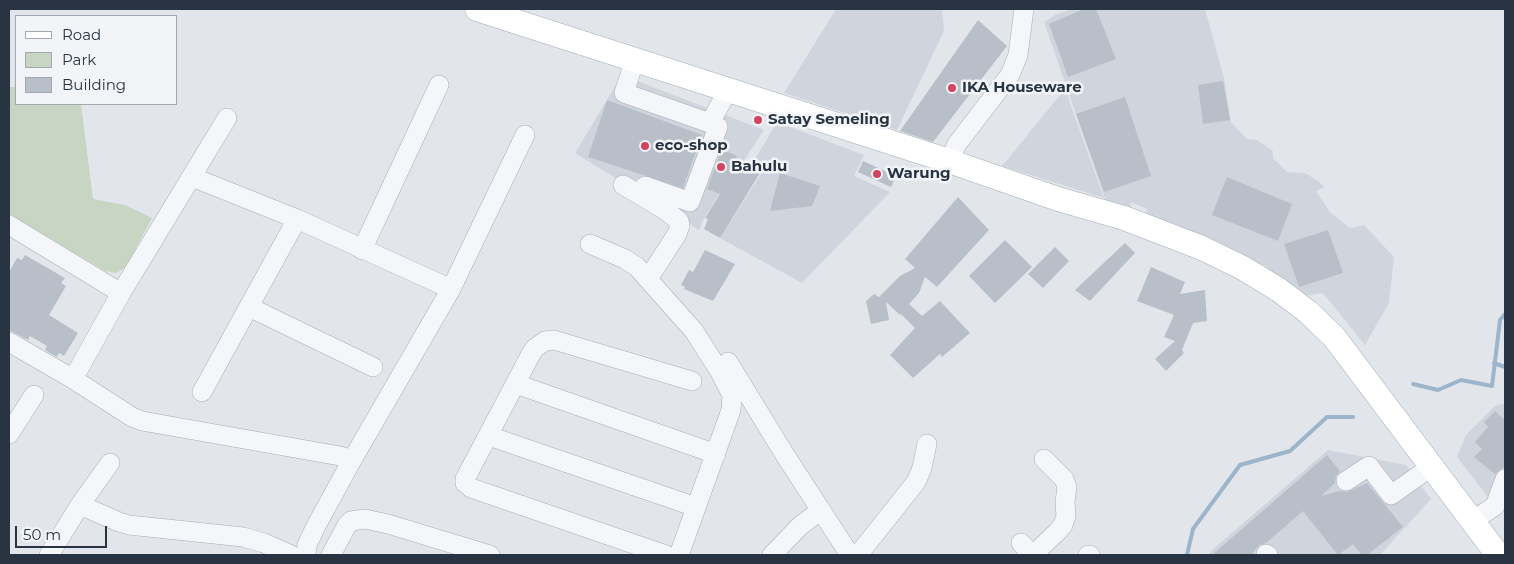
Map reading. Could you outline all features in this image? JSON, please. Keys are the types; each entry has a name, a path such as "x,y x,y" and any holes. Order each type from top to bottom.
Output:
{"main road":[{"path":"477,9 1124,218 1202,248 1264,280 1308,312 1334,337 1498,555"}],"street":[{"path":"949,161 957,144 1010,75 1018,55 1024,9"},
{"path":"635,59 624,93 718,127 690,202 646,186"},
{"path":"362,250 439,85"},
{"path":"710,123 728,90"},
{"path":"73,379 121,292 227,118"},
{"path":"306,555 307,545 316,526 451,289 526,134"},
{"path":"192,177 297,219 451,289"},
{"path":"623,185 665,210 679,221 680,225 677,234 648,279"},
{"path":"202,392 297,219"},
{"path":"9,226 121,292"},
{"path":"590,244 630,261 648,279 694,331 732,395 731,410 679,555"},
{"path":"249,307 373,367"},
{"path":"694,331 711,338 719,348 850,555"},
{"path":"666,555 471,488 465,482 466,476 535,348 545,340 554,340 692,381"},
{"path":"9,342 73,379 121,411 142,421 340,456 352,460"},
{"path":"516,384 716,454"},
{"path":"9,434 34,395"},
{"path":"489,436 696,507"},
{"path":"858,555 916,482 922,468 927,444"},
{"path":"1029,551 1057,532 1063,525 1066,516 1067,487 1064,479 1044,459"},
{"path":"49,555 80,505 110,463"},
{"path":"1346,481 1369,466 1392,495 1431,466"},
{"path":"1472,521 1495,506 1505,479"},
{"path":"80,505 129,525 242,537 264,543 291,555"},
{"path":"772,555 790,536 821,510"},
{"path":"332,555 347,525 351,521 365,518 480,554"}],"shaded area":[{"path":"836,9 942,9 944,31 897,130 784,93"},
{"path":"1071,9 1205,9 1224,78 1231,122 1247,139 1257,140 1273,151 1273,158 1287,172 1305,173 1318,181 1325,187 1316,191 1330,212 1350,228 1364,225 1394,257 1389,303 1365,345 1323,293 1295,297 1266,266 1203,238 1146,216 1147,209 1131,202 1130,211 1107,204 1044,22 1055,15"},
{"path":"622,75 764,130 743,162 740,161 704,218 699,230 575,153"},
{"path":"1065,89 1104,198 1002,166"},
{"path":"777,122 864,155 854,176 890,192 802,283 720,238 761,174 751,166"},
{"path":"1505,403 1505,491 1488,497 1457,457 1466,435 1495,406"},
{"path":"1328,450 1406,465 1431,499 1380,555 1209,555 1212,550"}],"green space":[{"path":"9,87 15,87 15,105 81,105 93,199 125,205 152,218 126,267 116,273 105,271 9,215"}],"building":[{"path":"1084,9 1096,9 1116,59 1068,77 1049,24"},
{"name":"IKA Houseware","path":"978,20 1007,46 933,142 900,131"},
{"path":"1223,81 1230,120 1203,124 1198,85"},
{"path":"1125,97 1151,176 1104,192 1076,114"},
{"name":"eco-shop","path":"607,100 702,135 683,188 588,157"},
{"path":"722,149 737,156 736,158 760,173 720,238 704,229 708,219 705,218 720,194 707,189"},
{"name":"Warung","path":"863,161 896,176 891,187 858,172"},
{"path":"780,173 820,186 812,206 770,211"},
{"path":"1227,177 1292,204 1278,241 1212,215"},
{"path":"958,197 989,230 937,287 925,277 919,293 909,304 922,316 940,301 970,333 942,357 940,354 913,378 890,355 915,328 886,302 889,320 871,324 866,301 874,294 879,297 900,276 915,268 905,259"},
{"path":"1328,230 1343,273 1299,287 1284,244"},
{"path":"1005,240 1032,267 995,303 969,276"},
{"path":"1125,243 1135,253 1090,301 1075,290"},
{"path":"1055,247 1069,261 1043,288 1028,274"},
{"path":"705,250 735,264 713,301 684,289 685,287 681,285 689,270 693,272"},
{"path":"25,255 65,278 61,283 66,286 49,315 78,333 64,356 59,353 57,357 45,350 47,346 30,336 28,340 9,330 9,272 17,258 22,260"},
{"path":"1151,267 1185,282 1180,294 1205,290 1207,321 1193,323 1182,350 1184,353 1166,371 1155,359 1175,341 1164,337 1174,315 1137,301"},
{"path":"1495,411 1505,420 1505,466 1495,474 1474,457 1482,449 1475,442 1488,427 1484,422"},
{"path":"1327,455 1340,471 1336,476 1335,483 1321,496 1340,491 1347,492 1367,483 1403,527 1367,555 1362,555 1353,544 1338,555 1303,511 1266,543 1259,545 1251,555 1212,555"}],"waterway":[{"path":"1413,384 1438,390 1461,380 1492,386 1500,320 1505,314"},
{"path":"1494,363 1505,367"},
{"path":"1187,555 1193,529 1240,465 1290,451 1327,417 1353,417"}],"place":[{"name":"IKA Houseware","path":"952,88"},
{"name":"Satay Semeling","path":"758,120"},
{"name":"eco-shop","path":"645,146"},
{"name":"Bahulu","path":"721,167"},
{"name":"Warung","path":"877,174"}]}
